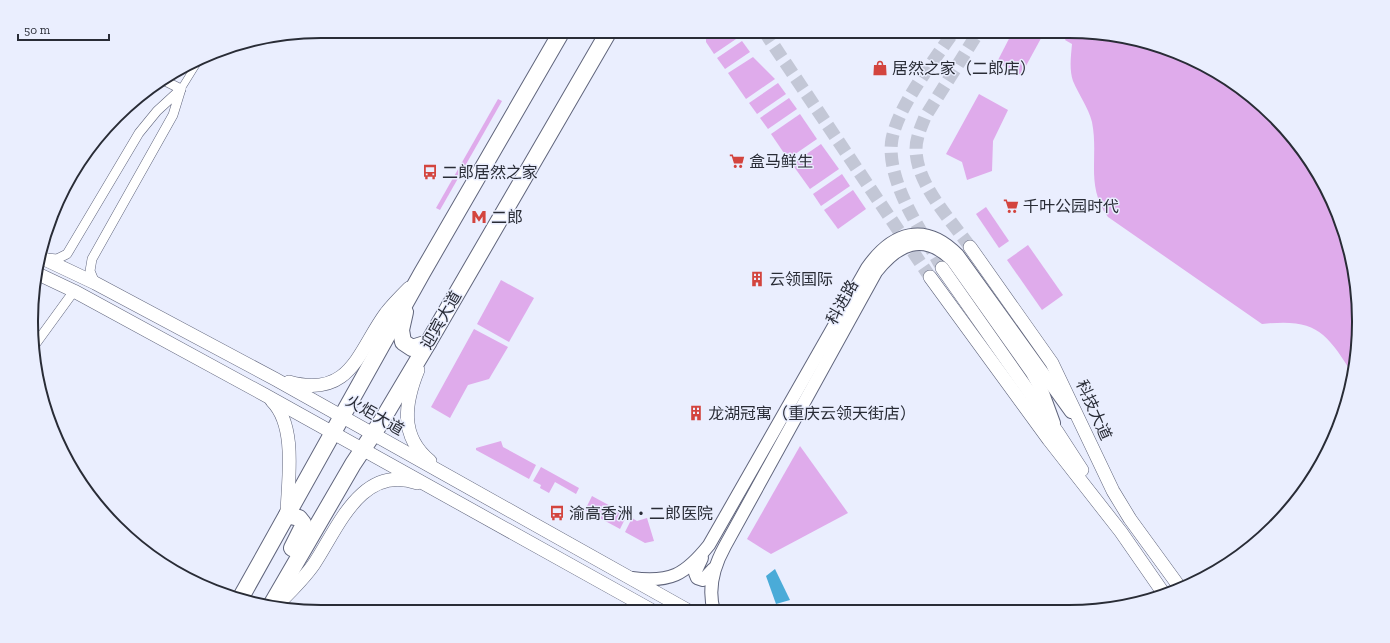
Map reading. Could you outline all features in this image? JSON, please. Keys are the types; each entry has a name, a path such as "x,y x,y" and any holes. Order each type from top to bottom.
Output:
{"highway":[{"path":"243,594 422,273 558,38"},
{"name":"迎宾大道","path":"272,601 428,343 605,38"},
{"path":"408,300 401,330 403,342 412,348 428,343"},
{"path":"270,601 282,568 302,528 303,523 299,518 287,515"}],"main road":[{"name":"科技大道","path":"970,247 1052,363 1120,504 1177,583"},
{"name":"火炬大道","path":"45,259 95,282 276,379 678,605"},
{"path":"942,268 1058,433 1121,532 1161,590"},
{"path":"276,379 312,386 329,382 347,372 362,354 386,314 422,273"},
{"path":"41,276 74,291 264,394 642,605"},
{"path":"930,277 1049,440 1121,532"},
{"path":"428,343 409,392 407,409 408,426 415,446 424,456 453,479"},
{"path":"264,394 280,411 285,422 289,449 287,515"},
{"path":"279,602 314,565 350,506 368,489 388,481 397,480 413,482 436,490"}],"street":[{"path":"95,282 90,271 92,260 173,115 182,89 194,68"},
{"path":"169,83 182,89"},
{"path":"45,258 57,259 67,254 135,138 157,111 182,89"},
{"path":"717,564 706,579 700,580 696,576 697,566 867,268 886,246 903,237 914,234 935,238 958,254 1082,426"},
{"name":"科进路","path":"713,605 711,589 717,564 876,272 890,256 906,246 916,244 932,246 940,250 952,260 1032,373 1043,393 1058,433"},
{"path":"39,339 74,291"},
{"path":"629,578 650,581 671,578 690,567 709,545"}],"shaded area":[{"path":"706,38 738,38 714,54 706,42"},
{"path":"1009,38 1041,38 1021,75 997,62"},
{"path":"1068,38 1106,40 1124,43 1160,53 1194,67 1226,86 1241,97 1255,108 1282,135 1314,180 1323,196 1337,230 1347,266 1350,284 1352,322 1349,368 1336,348 1318,331 1308,326 1296,323 1262,324 1108,217 1097,194 1094,171 1094,135 1092,122 1073,81 1071,72 1072,44 1065,40"},
{"path":"742,41 750,52 725,69 717,58"},
{"path":"753,57 775,79 746,99 728,73"},
{"path":"778,83 786,94 757,114 749,103"},
{"path":"979,94 1008,110 993,141 992,171 967,180 962,162 946,154"},
{"path":"789,98 797,109 768,129 760,118"},
{"path":"498,99 502,101 440,210 436,208"},
{"path":"800,114 817,139 788,159 771,134"},
{"path":"821,144 839,169 810,189 792,164"},
{"path":"842,174 850,186 821,206 813,194"},
{"path":"853,190 866,209 838,229 824,210"},
{"path":"986,207 1009,241 999,248 976,214"},
{"path":"1028,245 1063,295 1042,310 1007,260"},
{"path":"501,280 534,298 509,342 477,324"},
{"path":"474,329 508,347 489,379 468,385 450,418 431,407"},
{"path":"501,441 503,447 536,465 529,479 476,450 476,448"},
{"path":"800,446 848,513 771,554 747,539"},
{"path":"541,467 579,488 576,494 555,482 549,493 540,488 541,485 533,481"},
{"path":"592,496 627,515 620,529 585,510"},
{"path":"632,518 637,521 647,518 654,541 645,543 625,532"}],"water":[{"path":"775,569 790,600 776,604 766,576"}],"tunnel":[{"path":"769,38 930,277"},
{"path":"942,268 904,200 896,178 891,145 896,126 909,97 949,38"},
{"path":"970,247 928,188 918,162 916,145 925,117 975,38"}],"place":[{"name":"居然之家（二郎店）","path":"880,68"},
{"name":"盒马鲜生","path":"737,161"},
{"name":"二郎居然之家","path":"430,172"},
{"name":"千叶公园时代","path":"1011,206"},
{"name":"二郎","path":"479,217"},
{"name":"云领国际","path":"757,279"},
{"name":"龙湖冠寓（重庆云领天街店）","path":"696,413"},
{"name":"渝高香洲‧二郎医院","path":"557,513"}]}
